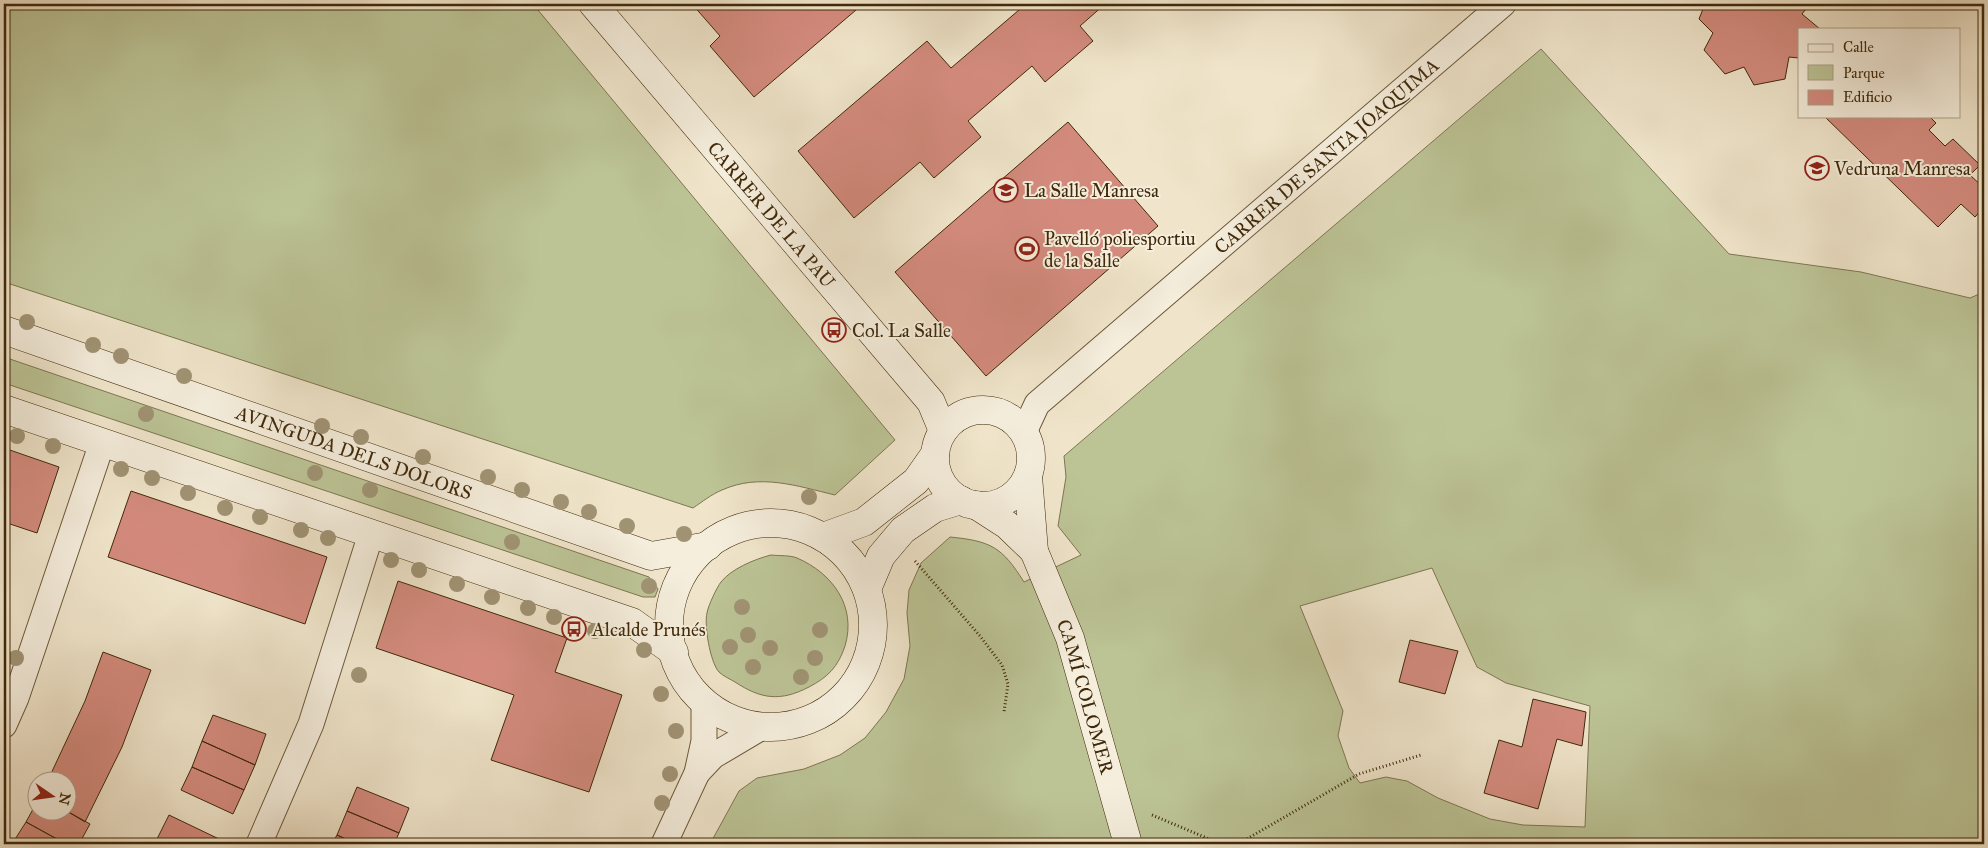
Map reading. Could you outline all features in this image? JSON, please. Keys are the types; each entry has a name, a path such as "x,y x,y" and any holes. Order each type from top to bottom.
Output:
{"street":[{"name":"CARRER DE LA PAU","path":"593,4 931,402 939,442"},
{"name":"CARRER DE SANTA JOAQUIMA","path":"1024,432 1037,404 1503,4"},
{"name":"AVINGUDA DELS DOLORS","path":"4,330 651,556 708,546"},
{"path":"4,409 632,622 674,652"},
{"path":"823,537 864,522 916,481 953,420 959,416 980,409 995,411 1009,416 1024,432 1031,454 1028,476 1021,489 1004,502 990,506 968,503 935,508 896,537 881,556 867,589"},
{"path":"939,442 935,462 939,477 948,491 968,503"},
{"path":"4,725 16,698 102,443"},
{"name":"CAMÍ COLOMER","path":"1028,476 1034,551 1070,638 1128,844"},
{"name":"CAMÍ COLOMER","path":"968,503 1007,525 1034,551"},
{"path":"776,523 794,526 823,537 849,559 867,589 872,611 873,634 864,668 852,687 836,704 818,716 785,727 762,727 737,721 714,710 704,702 682,674 671,640 670,614 677,588 690,565 708,546 740,528 776,523"},
{"path":"259,844 311,724 371,534"},
{"path":"664,844 697,774 704,741 704,702"},
{"path":"697,774 713,756 762,727"}],"path":[{"path":"896,537 980,636 1002,665 1008,684 1004,712"},
{"path":"1238,844 1360,774 1421,755"},
{"path":"1116,800 1220,844"}],"green space":[{"path":"4,4 533,4 895,440 835,495 793,485 750,482 718,492 693,508 4,282"},
{"path":"1541,49 1729,254 1861,272 1970,298 1984,292 1984,844 710,844 739,791 757,778 804,769 840,755 865,738 886,712 904,679 910,646 907,613 909,590 921,563 950,537 976,541 994,548 1002,553 1024,582 1081,555 1058,526 1066,477 1064,456","holes":["1432,568 1477,667 1506,683 1590,706 1585,827 1523,825 1490,819 1438,798 1407,781 1386,777 1360,783 1349,768 1338,736 1343,711 1300,606"]},
{"path":"4,357 649,577 658,589 655,597 643,597 4,383"},
{"path":"771,555 797,558 821,572 839,593 847,617 848,631 845,646 836,666 831,671 822,679 799,692 780,696 762,695 753,692 719,672 710,652 706,626 708,610 713,597 725,577 744,565"}],"building":[{"path":"692,4 863,4 754,97 710,46 720,36"},
{"path":"1026,4 1105,4 1080,26 1093,41 1045,82 1032,66 968,121 981,137 934,178 920,162 854,218 798,151 927,41 951,68"},
{"path":"1705,4 1810,4 1802,14 1819,28 1798,28 1798,58 1789,57 1785,79 1754,85 1744,67 1725,74 1704,50 1713,33 1699,19"},
{"path":"1826,118 1931,118 1936,123 1929,130 1945,146 1953,139 1980,165 1970,175 1984,188 1984,207 1975,217 1961,204 1938,227"},
{"name":"Pavelló poliesportiu de la Salle","path":"1068,122 1158,226 986,376 895,272"},
{"path":"4,448 59,467 37,533 4,522"},
{"path":"131,491 327,557 305,624 108,557"},
{"path":"398,581 567,638 555,672 622,695 589,792 491,760 514,695 376,648"},
{"path":"1410,640 1458,651 1445,694 1399,682"},
{"path":"103,652 151,670 122,747 85,822 78,818 78,770 53,770 85,701"},
{"path":"1533,699 1586,712 1582,746 1557,739 1538,809 1484,793 1499,740 1522,747"},
{"path":"213,715 266,734 255,765 202,741"},
{"path":"202,741 255,765 244,790 192,767"},
{"path":"192,767 244,790 233,814 181,790"},
{"path":"357,787 409,808 399,833 347,811"},
{"path":"347,811 399,833 394,844 357,844 337,835"},
{"path":"169,815 219,839 217,844 166,844 157,839"},
{"path":"78,817 90,824 79,844 66,844 26,822 28,818 28,820 78,820"},
{"path":"26,822 66,844 12,844"},
{"path":"337,835 357,844 332,844"},
{"path":"157,839 166,844 155,844"}],"place":[{"name":"Vedruna Manresa","path":"1817,168"},
{"name":"La Salle Manresa","path":"1006,190"},
{"name":"Pavelló poliesportiu de la Salle","path":"1027,249"},
{"name":"Col. La Salle","path":"834,330"},
{"name":"Alcalde Prunés","path":"574,629"}]}
